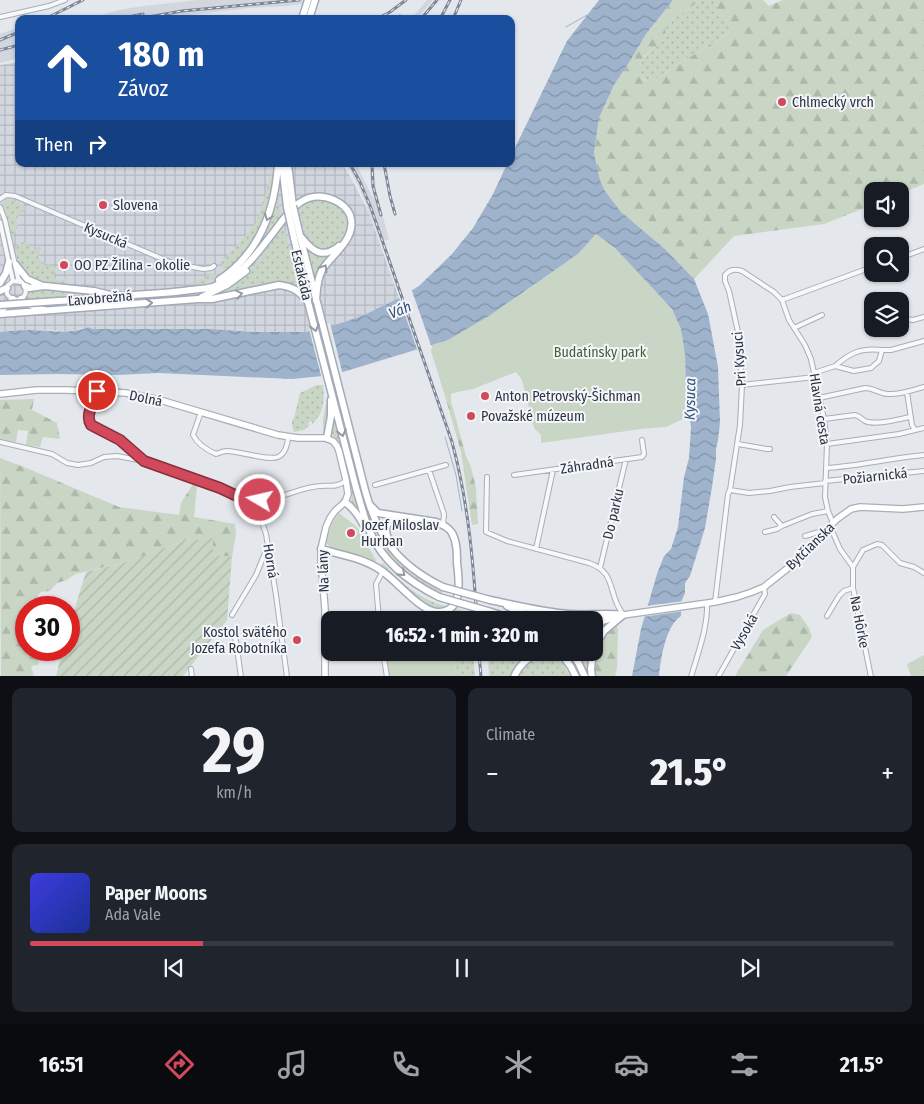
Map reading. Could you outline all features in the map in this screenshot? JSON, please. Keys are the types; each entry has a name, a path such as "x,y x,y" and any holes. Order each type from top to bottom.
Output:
{"main road":[{"path":"303,15 308,0"},
{"path":"310,15 315,0"},
{"path":"199,289 220,279 238,266 251,250 272,208 278,167"},
{"name":"Estakáda","path":"282,167 285,197 316,300 368,500 379,531 398,556"},
{"name":"Estakáda","path":"288,167 297,237 308,302 330,386"},
{"path":"198,299 220,290 241,276 258,257 282,219 297,203 310,197 321,197 331,199 343,205 351,218 351,226 349,235 321,273 316,300"},
{"path":"199,289 212,287 235,275 250,261 270,237"},
{"path":"297,237 319,253 332,251 344,242"},
{"path":"0,283 12,264 27,279 45,286"},
{"path":"23,284 29,288 45,286 94,291 113,296"},
{"name":"Ľavobrežná","path":"0,312 48,311 212,299 279,285 289,286 297,290 308,302"},
{"name":"Ľavobrežná","path":"0,305 199,289"},
{"path":"0,312 13,299"},
{"path":"21,299 27,304 48,311"},
{"path":"330,386 331,416 327,438 337,446 346,480 348,494 345,502 358,514 369,536 374,539"},
{"path":"330,386 364,515 374,539 384,555 400,572 417,585 439,597 488,611"},
{"name":"Dolná","path":"0,394 38,390 67,390 135,395 160,400 288,437 327,438"},
{"path":"321,549 360,560 383,571 426,608 440,612 451,607 458,597 459,590 453,535 443,525 431,521 378,513 368,500"},
{"name":"Na lány","path":"325,676 325,609 321,549 330,518 335,510 345,502"},
{"name":"Bytčianska","path":"623,615 715,602 746,595 764,587 778,576 803,555 830,526 854,508 924,507"},
{"path":"401,517 392,520 387,525 386,535 398,556 410,566 423,576 444,587 490,600 518,611"},
{"path":"490,600 567,614 611,613 623,615"},
{"path":"603,621 623,615"},
{"path":"603,633 623,615"},
{"path":"514,676 525,661"},
{"path":"565,661 572,676"},
{"path":"566,661 576,676"},
{"path":"577,661 585,676"},
{"path":"592,661 592,676"}],"street":[{"path":"0,16 48,6 65,0"},
{"name":"Kysucká","path":"0,199 6,195 14,196 172,263 204,269 214,266"},
{"path":"0,207 5,220 13,281"},
{"path":"0,222 12,264 23,284 25,295 21,299 13,299 3,290 13,281 19,281 23,284"},
{"path":"909,255 924,249"},
{"name":"Pri Kysuci","path":"715,602 728,494 738,444 742,384 738,332 724,275 730,270 737,269 742,271 774,292 782,300"},
{"path":"782,300 864,271"},
{"name":"Hlavná cesta","path":"782,300 789,320 811,359 824,419 827,444 825,497 830,526"},
{"path":"794,328 822,315"},
{"path":"909,319 924,317"},
{"path":"742,384 814,375 835,366 852,353 862,350 899,348 924,341"},
{"path":"835,366 854,371 871,368 879,361 882,350"},
{"path":"819,398 865,388 889,394 907,392 924,387"},
{"path":"97,391 88,416 91,425 120,440 144,461"},
{"path":"907,392 910,417 915,430"},
{"path":"201,412 193,435 209,451 216,454 226,451 255,456 276,457 280,456 287,447 288,437"},
{"path":"824,419 855,415 864,421 883,422 910,417"},
{"path":"827,444 900,434 924,428"},
{"name":"Záhradná","path":"514,475 642,457 644,454 642,440"},
{"name":"Horná","path":"0,442 52,454 67,463 78,465 91,463 104,456 117,456 144,461 220,488 237,496 251,506 260,516 266,534 287,676"},
{"path":"738,444 770,449"},
{"path":"826,468 924,455"},
{"name":"Do parku","path":"600,568 626,459"},
{"path":"375,485 446,466"},
{"path":"429,470 444,514 443,525"},
{"path":"536,549 553,470"},
{"name":"Požiarnická","path":"730,490 750,493 770,492 825,482 924,471"},
{"path":"487,477 486,532 507,541 589,563 600,568 609,578 617,604 623,615"},
{"path":"237,496 263,500 314,486 335,486 346,480"},
{"path":"764,532 777,529 812,514 828,511"},
{"path":"774,517 782,526"},
{"path":"805,536 830,526 840,549 853,567 863,550 877,544 882,545 900,563 914,567 924,573"},
{"path":"232,614 256,575 265,553 269,551"},
{"name":"Na Hôrke","path":"853,567 853,588 871,676"},
{"path":"378,611 376,587 383,571"},
{"name":"Vysoká","path":"718,676 765,594 764,587"},
{"path":"827,616 839,596 844,591 853,588"},
{"path":"692,676 708,612 707,603"},
{"path":"233,633 241,676"},
{"path":"384,661 387,676"},
{"path":"191,669 192,676"}],"shaded area":[{"path":"199,0 323,0 288,6 249,8 190,15 101,15 143,6"},
{"path":"427,0 433,0 420,15 414,15"},
{"path":"15,28 15,59 0,63 0,34"},
{"path":"15,63 15,167 344,167 369,213 399,298 364,315 306,332 253,332 211,329 93,329 88,327 72,331 25,330 0,332 0,65"},
{"path":"349,167 358,167 374,200 370,167 374,167 376,192 389,239 381,242 361,191"}],"green space":[{"path":"673,0 701,0 669,22 665,28 666,38 642,59 640,71 643,79 652,81 728,33 730,30 729,25 713,0 763,0 769,6 783,0 924,0 924,184 909,190 909,182 864,182 864,208 824,224 734,236 694,279 665,249 621,212 605,191 600,180 594,153 599,118 614,85 646,34"},
{"path":"701,0 713,0 729,25 730,30 728,33 652,81 645,80 640,69 641,64 647,54 666,38 666,24"},
{"path":"272,172 271,192 265,219 249,249 232,267 217,278 201,284 193,284 193,282 207,278 207,275 214,274 219,276 224,271 221,262 257,221"},
{"path":"277,195 281,216 245,264 263,237 271,219"},
{"path":"10,198 25,206 24,212 20,212 16,221 18,225 12,236 10,235 3,207 4,201"},
{"path":"317,200 330,203 342,210 347,220 345,234 340,242 323,251 310,244 306,237 299,207"},
{"path":"283,223 299,288 280,282 212,296 236,283 250,270"},
{"name":"Budatínsky park","path":"596,234 615,248 672,309 681,329 685,355 689,416 666,427 541,443 541,435 534,428 522,380 516,372 473,389 445,396 431,351 432,345 448,340 489,316 578,254"},
{"path":"29,243 32,250 36,250 39,247 42,248 38,258 47,267 48,264 57,269 53,277 62,282 64,277 68,279 66,282 69,284 40,282 29,278 19,264 15,251 18,244"},
{"path":"309,252 332,253 316,278"},
{"path":"48,289 104,295 25,300 29,290"},
{"path":"317,385 323,385 324,390 324,401 319,416 312,424 310,421 308,424 310,425 304,430 294,432 292,421 300,393"},
{"path":"328,393 329,414 325,431 323,432 323,419"},
{"path":"451,394 451,401 476,488 478,524 472,525 461,452 445,396"},
{"path":"34,399 32,410 57,423 60,439 43,437 40,447 26,445 28,431 18,430 16,442 0,441 0,400"},
{"path":"334,415 360,513 351,503 352,492 340,446 331,433"},
{"path":"343,421 345,422 364,498 377,532 396,559 408,571 442,591 442,593 417,580 398,564 383,545 371,523 362,499"},
{"path":"0,458 119,507 179,515 181,503 193,484 197,485 194,517 235,524 236,534 232,557 213,555 213,538 183,541 130,561 75,574 67,580 57,583 50,591 41,592 38,596 15,596 15,661 39,661 39,663 38,665 31,666 34,676 1,676"},
{"path":"339,513 357,527 376,560 375,563 357,555 332,549 327,544 326,540 333,521"},
{"path":"213,538 213,555 232,557 227,620 183,676 56,676 60,661 80,661 79,596 86,572 130,561 183,541"},
{"path":"380,563 381,565 383,563 396,577 419,595 446,606 431,606 424,603 379,565"},
{"path":"528,609 556,611 531,611"},
{"path":"791,613 800,615 809,628 812,637 786,676 735,676 763,630"},
{"path":"616,624 618,629 615,676 595,676 595,661 603,661 603,638"},
{"path":"924,655 924,676 911,676 907,664"},
{"path":"387,661 455,661 456,676 389,676"},
{"path":"455,661 474,661 475,676 456,676"},
{"path":"488,661 520,661 511,676 489,676"},
{"path":"531,661 561,661 570,676 519,676"},
{"path":"582,661 590,661 589,674"}],"water":[{"path":"599,0 673,0 646,34 614,85 599,118 594,153 600,180 605,191 621,212 665,249 694,279 708,314 718,367 720,423 705,528 690,576 685,583 685,593 681,602 681,616 671,627 665,643 659,676 632,676 641,629 657,574 664,556 671,549 678,527 684,477 689,458 691,427 686,392 685,355 681,329 672,309 615,248 596,234 578,254 489,316 448,340 333,375 292,379 159,373 0,375 0,332 18,330 74,331 88,327 93,329 211,329 253,332 306,332 364,315 399,298 419,286 452,254 473,228 493,194 506,167 515,167 515,148 567,41"}],"pier":[{"path":"411,288 432,348 418,352 398,295"},
{"path":"330,323 343,375 333,378 319,326"},
{"path":"318,326 332,378 322,379 309,329"},
{"path":"684,601 683,611 642,617 645,606"}],"waterway":[{"path":"566,27 587,15"},
{"path":"445,437 456,475 462,511"}],"railway":[{"path":"53,15 83,0"},
{"path":"160,15 182,11 299,0"},
{"path":"384,15 406,0"},
{"path":"424,15 437,0"},
{"path":"442,15 450,0"},
{"path":"455,15 461,0"},
{"path":"138,15 143,14"},
{"path":"0,40 15,34"},
{"path":"0,50 15,46"},
{"path":"352,167 371,208 452,442 458,464 469,530 476,611"},
{"path":"372,167 373,186 381,215"},
{"path":"385,167 395,214"},
{"path":"480,661 481,676"}],"place":[{"name":"Chlmecký vrch","path":"782,102"},
{"name":"Slovena","path":"103,205"},
{"name":"OO PZ Žilina - okolie","path":"64,265"},
{"name":"Anton Petrovský-Šichman","path":"485,396"},
{"name":"Považské múzeum","path":"471,416"},
{"name":"Jozef Miloslav Hurban","path":"351,533"},
{"name":"Kostol svätého Jozefa Robotníka","path":"297,640"}],"route":[{"path":"97,391 88,416 91,425 120,440 144,461 237,496 260,500"}],"water label":[{"name":"Váh","path":"400,310"},
{"name":"Kysuca","path":"690,399"}]}
